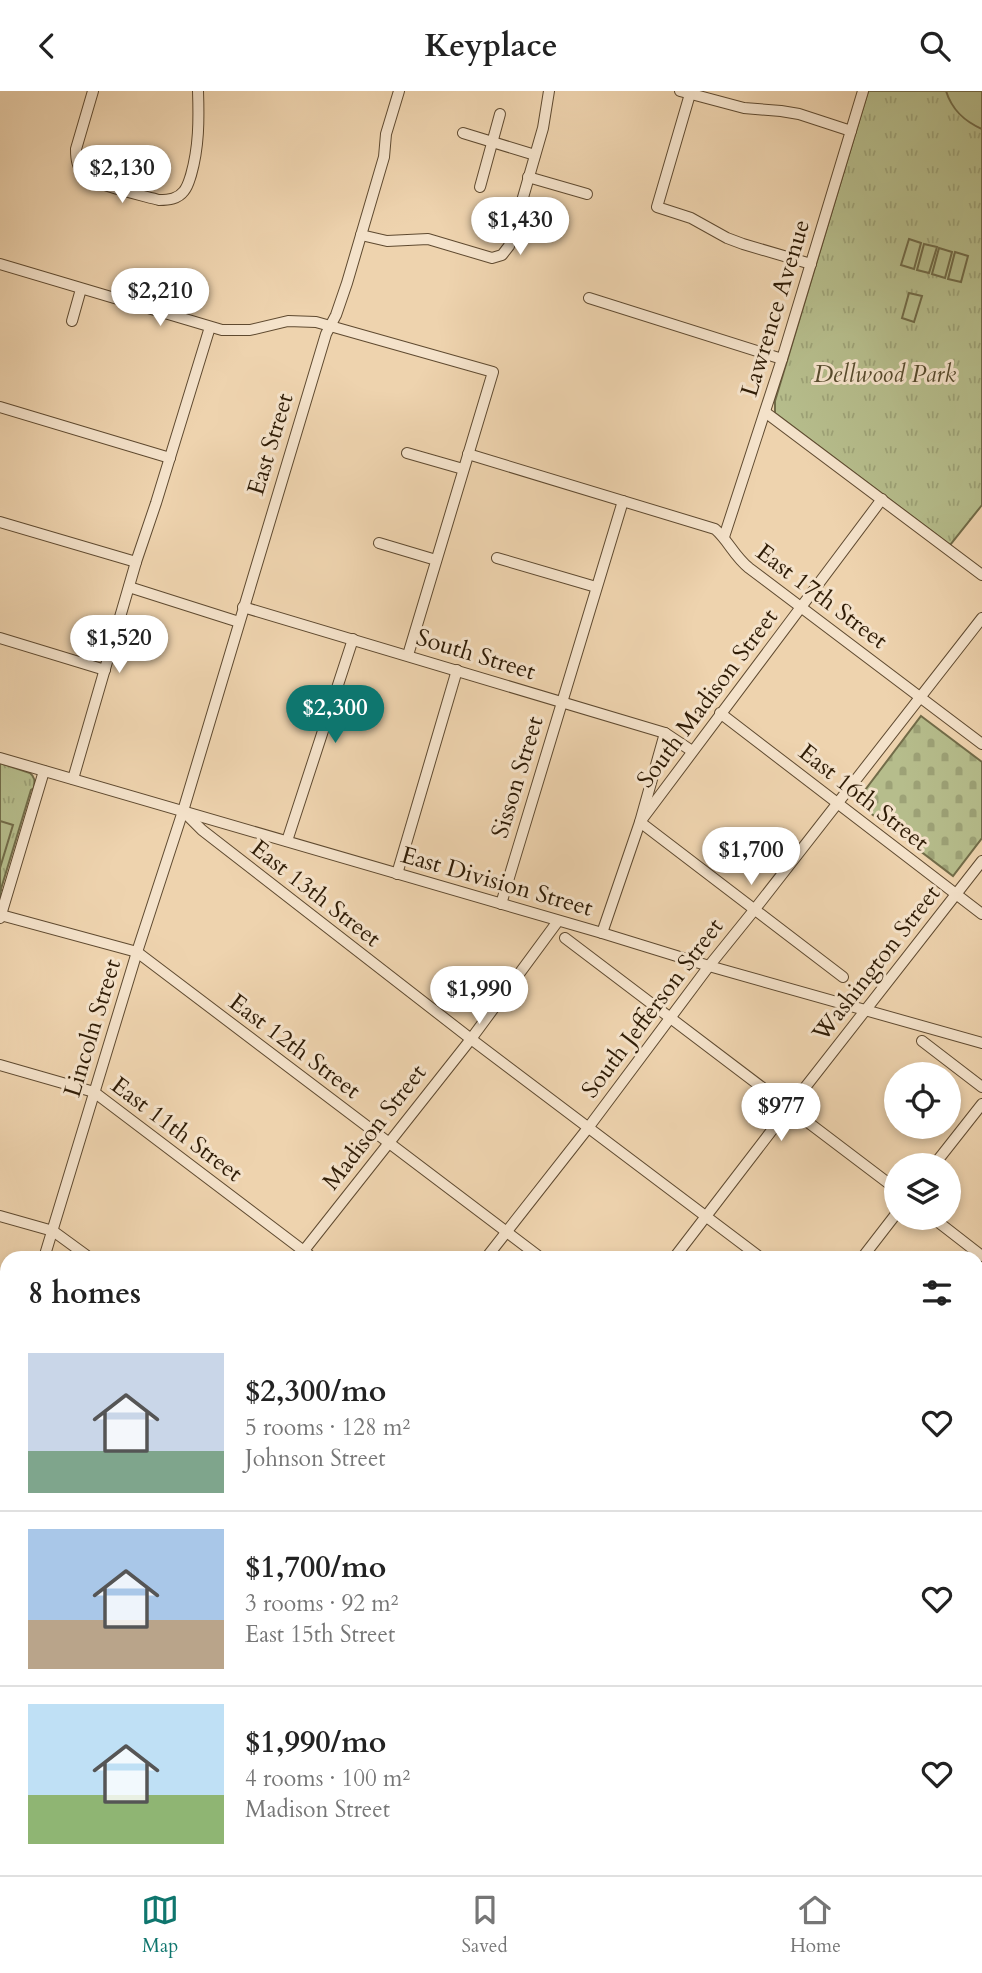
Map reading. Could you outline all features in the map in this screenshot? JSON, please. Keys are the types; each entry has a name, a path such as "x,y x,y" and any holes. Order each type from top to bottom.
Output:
{"street":[{"path":"93,91 76,149 79,167 95,181 159,200 170,200 187,188 195,159 199,131 198,91"},
{"name":"East Street","path":"183,811 326,334 337,315 361,235 384,157 386,134 399,91"},
{"path":"361,235 387,241 428,239 492,258 502,255 509,246 547,111 549,91"},
{"name":"Lawrence Avenue","path":"724,537 782,359 863,91"},
{"path":"811,264 743,244 691,218 657,207 685,93 744,108 799,114 851,131"},
{"path":"480,187 500,114"},
{"path":"463,133 535,155"},
{"path":"528,177 587,194"},
{"path":"0,264 210,327 242,331 297,321 316,321 493,372 408,655"},
{"path":"72,321 81,289"},
{"path":"589,298 782,359"},
{"path":"73,779 136,562 210,327"},
{"path":"0,407 170,458"},
{"path":"765,412 982,575"},
{"path":"407,453 463,470"},
{"name":"East 17th Street","path":"468,454 715,529 724,537 740,561 982,744"},
{"name":"South Madison Street","path":"640,822 882,499"},
{"name":"Sisson Street","path":"501,904 623,501"},
{"path":"0,522 136,562"},
{"path":"379,543 436,560"},
{"path":"497,558 596,587"},
{"path":"129,587 239,622"},
{"name":"South Street","path":"243,607 665,733 692,751"},
{"name":"South Jefferson Street","path":"491,1251 588,1128 709,966 982,618"},
{"path":"0,638 105,670"},
{"path":"287,841 353,639"},
{"path":"397,874 457,670"},
{"name":"East 16th Street","path":"720,713 982,914"},
{"path":"602,933 640,822 665,733"},
{"name":"East Division Street","path":"0,758 709,966 982,1043"},
{"path":"1,917 44,771"},
{"name":"Lincoln Street","path":"46,1251 137,952 183,811"},
{"name":"East 13th Street","path":"183,811 202,830 471,1039 752,1251"},
{"path":"640,822 843,977"},
{"name":"Washington Street","path":"680,1251 982,861"},
{"name":"East 12th Street","path":"1,917 137,952 532,1251"},
{"name":"Madison Street","path":"304,1251 471,1039 558,921"},
{"path":"565,938 884,1180"},
{"path":"922,1041 982,1087"},
{"name":"East 11th Street","path":"0,1065 94,1092 296,1251"},
{"path":"943,1153 982,1104"},
{"path":"0,1216 53,1231 80,1251"},
{"path":"868,1251 884,1230"},
{"path":"948,1230 976,1251"}],"green space":[{"name":"Dellwood Park","path":"868,91 982,91 982,505 950,545 775,413 775,401"},
{"path":"946,91 982,91 982,129 960,114"},
{"path":"909,239 921,243 914,269 901,265"},
{"path":"924,244 937,247 929,273 917,270"},
{"path":"939,248 952,252 945,278 932,274"},
{"path":"955,252 968,256 961,282 948,279"},
{"path":"909,293 922,296 914,322 902,318"},
{"path":"921,716 982,762 982,838 953,876 856,802"},
{"path":"0,763 30,773 34,778 34,788 31,790 1,889 3,892 0,902"},
{"path":"0,821 13,825 0,868"}]}
